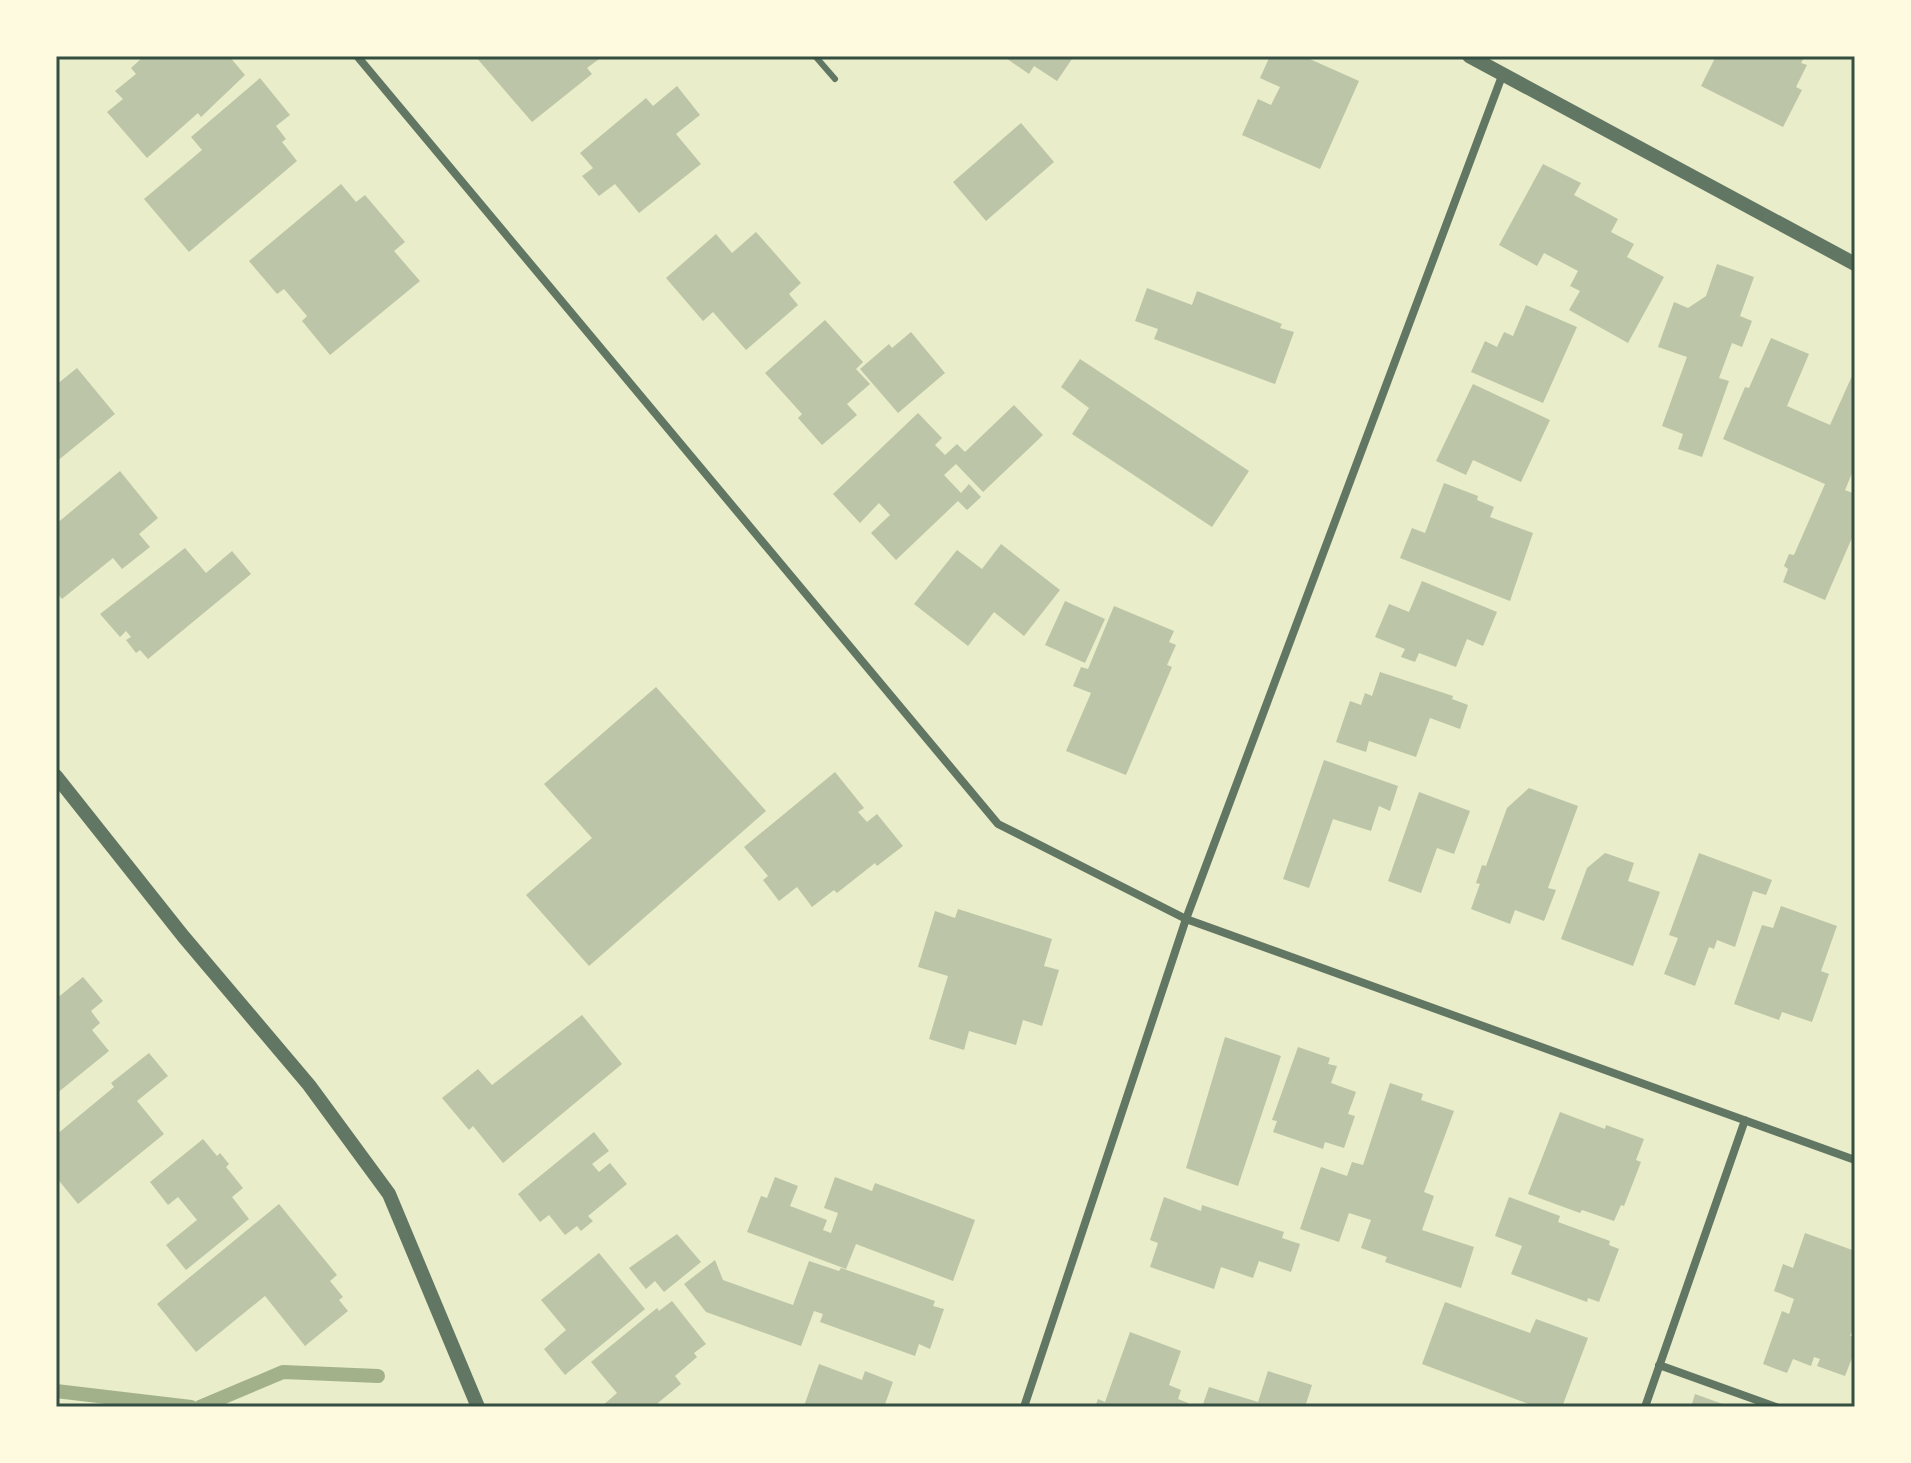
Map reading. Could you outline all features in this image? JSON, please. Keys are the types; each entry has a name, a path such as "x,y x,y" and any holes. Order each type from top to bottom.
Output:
{"street":[{"path":"357,56 998,824 1186,919 1855,1160"},
{"path":"1469,56 1855,264"},
{"path":"1024,1407 1186,919 1502,76"},
{"path":"56,776 183,936 309,1085 389,1194 478,1407"},
{"path":"1645,1407 1745,1120"},
{"path":"1659,1365 1776,1407"}],"lane":[{"path":"815,56 835,79"}],"building":[{"path":"144,56 229,56 245,75 201,117 198,113 147,158 107,112 123,99 115,91 136,74 131,68"},
{"path":"475,56 603,56 587,68 592,74 532,122"},
{"path":"1003,56 1074,56 1057,81 1034,66 1029,74"},
{"path":"1270,56 1303,56 1359,81 1320,169 1242,135 1258,99 1271,105 1280,87 1260,78"},
{"path":"1716,56 1805,56 1801,63 1807,65 1796,87 1802,90 1783,127 1701,86"},
{"path":"260,78 290,115 276,126 286,139 282,142 297,161 189,252 144,199 202,150 191,137"},
{"path":"677,86 700,115 676,134 701,164 639,213 615,184 599,196 582,176 593,168 580,153 646,98 653,106"},
{"path":"1021,123 1054,162 986,221 953,182"},
{"path":"1543,164 1581,183 1574,195 1618,219 1611,232 1634,244 1627,257 1664,277 1628,343 1569,310 1580,291 1570,286 1578,271 1544,253 1537,266 1499,245"},
{"path":"341,184 356,202 365,195 405,242 394,251 420,281 330,355 302,321 307,316 284,289 277,294 249,261"},
{"path":"756,232 801,283 789,294 798,305 746,350 713,312 703,321 666,278 716,234 732,253"},
{"path":"1717,264 1754,277 1740,316 1752,321 1742,347 1732,343 1719,378 1729,381 1702,457 1678,449 1683,434 1662,426 1687,357 1658,347 1674,302 1688,308 1706,296"},
{"path":"1147,288 1192,305 1197,291 1282,324 1280,328 1294,332 1275,384 1154,339 1158,329 1135,321"},
{"path":"1526,305 1577,327 1543,403 1471,372 1485,341 1497,347 1504,332 1513,336"},
{"path":"825,320 863,362 856,369 870,384 847,404 857,415 822,445 798,418 802,414 765,373"},
{"path":"911,332 945,373 898,413 860,369 889,344 892,348"},
{"path":"1771,338 1809,354 1787,406 1830,425 1852,376 1855,377 1855,466 1845,490 1855,494 1855,531 1825,600 1783,582 1789,554 1794,555 1825,484 1723,439 1745,387 1749,388"},
{"path":"1080,359 1249,471 1212,527 1072,434 1089,408 1061,387"},
{"path":"77,368 115,414 56,462 56,385"},
{"path":"1473,384 1550,420 1521,482 1473,460 1466,475 1436,461"},
{"path":"1014,405 1043,435 983,492 956,464 944,475 961,493 969,484 981,497 967,510 958,501 896,560 871,533 890,515 879,503 860,523 833,494 918,413 942,438 935,445 945,455 957,444 965,452"},
{"path":"120,471 158,518 139,534 150,547 122,569 113,558 62,599 56,592 56,524"},
{"path":"1444,483 1478,496 1477,500 1494,507 1490,517 1533,533 1510,601 1400,558 1412,528 1425,533"},
{"path":"1001,544 1060,590 1024,636 994,612 968,646 914,604 957,550 982,569"},
{"path":"185,548 206,573 232,551 251,574 148,659 140,650 136,653 126,640 131,637 126,631 120,637 100,614"},
{"path":"1422,581 1497,612 1483,646 1467,639 1456,667 1419,653 1415,662 1401,657 1405,649 1375,637 1389,604 1409,612"},
{"path":"1065,601 1105,619 1085,663 1045,645"},
{"path":"1114,606 1174,631 1169,642 1176,645 1167,665 1172,667 1126,775 1066,751 1091,693 1073,686 1081,667 1088,669"},
{"path":"1380,672 1453,696 1452,699 1468,705 1460,729 1430,718 1416,757 1369,741 1366,752 1336,742 1350,701 1361,705 1365,693 1372,696"},
{"path":"656,687 766,811 589,966 526,895 592,838 544,784"},
{"path":"1324,760 1398,786 1390,811 1379,806 1371,831 1333,819 1309,888 1283,879"},
{"path":"835,772 864,808 858,812 867,822 877,814 903,846 812,907 797,887 779,901 763,880 768,876 744,847"},
{"path":"1529,788 1578,806 1548,888 1556,890 1544,921 1515,910 1510,924 1471,909 1480,884 1476,883 1482,865 1486,866 1507,808"},
{"path":"1419,792 1470,811 1454,854 1437,848 1421,893 1388,881"},
{"path":"1605,853 1634,863 1628,881 1660,892 1633,966 1561,939 1587,868"},
{"path":"1699,853 1772,880 1766,895 1753,891 1735,947 1717,940 1714,949 1709,947 1695,986 1664,974 1678,938 1669,935"},
{"path":"1781,906 1837,926 1821,971 1829,974 1812,1022 1782,1012 1779,1020 1734,1004 1762,925 1773,928"},
{"path":"958,909 1052,939 1044,966 1059,970 1042,1026 1023,1020 1016,1045 969,1031 964,1050 929,1039 948,976 918,967 935,911 955,918"},
{"path":"83,977 103,1001 91,1011 100,1023 92,1030 109,1051 56,1094 56,999"},
{"path":"582,1015 622,1064 503,1163 473,1126 469,1130 442,1098 478,1069 492,1085"},
{"path":"1225,1037 1281,1056 1238,1186 1186,1168"},
{"path":"1298,1047 1330,1058 1328,1064 1337,1066 1331,1083 1356,1092 1348,1114 1355,1116 1344,1148 1325,1142 1323,1149 1273,1132 1277,1121 1272,1120"},
{"path":"149,1053 168,1076 137,1101 164,1134 78,1204 56,1177 56,1135 114,1087 111,1083"},
{"path":"1390,1083 1423,1094 1421,1100 1454,1111 1424,1192 1434,1196 1422,1230 1474,1247 1461,1288 1385,1262 1387,1257 1361,1248 1371,1220 1349,1213 1339,1242 1300,1229 1321,1167 1347,1176 1352,1162 1363,1165"},
{"path":"1560,1112 1605,1129 1606,1125 1644,1139 1636,1160 1641,1162 1624,1206 1621,1205 1614,1221 1582,1210 1580,1213 1528,1194"},
{"path":"594,1132 609,1151 592,1164 599,1172 610,1163 627,1184 588,1216 593,1221 581,1231 577,1226 565,1235 549,1215 540,1222 518,1194"},
{"path":"203,1139 217,1156 220,1153 229,1164 226,1167 243,1188 232,1197 249,1219 186,1270 166,1245 197,1220 178,1197 168,1205 150,1182"},
{"path":"775,1177 798,1186 790,1206 827,1220 823,1230 831,1233 838,1213 824,1208 835,1177 872,1191 875,1183 975,1220 953,1281 856,1244 846,1269 747,1232 761,1196 767,1198"},
{"path":"1164,1197 1201,1211 1202,1205 1284,1232 1282,1238 1300,1244 1291,1272 1259,1261 1253,1278 1221,1267 1214,1289 1150,1267 1158,1243 1150,1240"},
{"path":"1509,1197 1560,1216 1558,1222 1610,1241 1609,1245 1619,1249 1599,1302 1588,1298 1587,1302 1511,1274 1522,1246 1495,1236"},
{"path":"279,1204 337,1275 330,1281 343,1297 339,1300 348,1311 305,1346 265,1296 196,1352 157,1304"},
{"path":"1805,1233 1855,1251 1855,1323 1850,1336 1855,1337 1855,1350 1845,1376 1817,1366 1820,1359 1814,1357 1811,1366 1793,1359 1787,1373 1763,1364 1782,1311 1789,1314 1794,1299 1774,1291 1783,1264 1793,1268"},
{"path":"677,1234 701,1262 664,1292 655,1281 646,1289 629,1268"},
{"path":"599,1253 645,1309 565,1375 544,1349 566,1330 541,1300"},
{"path":"715,1260 723,1280 793,1305 809,1261 839,1271 841,1268 935,1301 933,1306 944,1309 930,1349 919,1344 915,1356 820,1322 823,1314 814,1311 801,1346 706,1312 684,1284"},
{"path":"672,1301 706,1344 694,1353 697,1357 675,1376 681,1384 653,1407 601,1407 617,1393 591,1362 657,1308 659,1311"},
{"path":"1445,1302 1530,1333 1536,1319 1588,1338 1562,1407 1537,1407 1422,1364"},
{"path":"1130,1332 1181,1351 1169,1385 1181,1390 1178,1399 1188,1403 1187,1407 1095,1407 1098,1399 1105,1402"},
{"path":"819,1364 862,1380 865,1371 893,1382 884,1407 804,1406"},
{"path":"1268,1371 1312,1385 1305,1407 1202,1407 1209,1387 1258,1402"},
{"path":"1695,1394 1731,1407 1691,1407"}],"waterway":[{"path":"200,1407 283,1372 378,1376"},
{"path":"56,1391 191,1407"}]}
